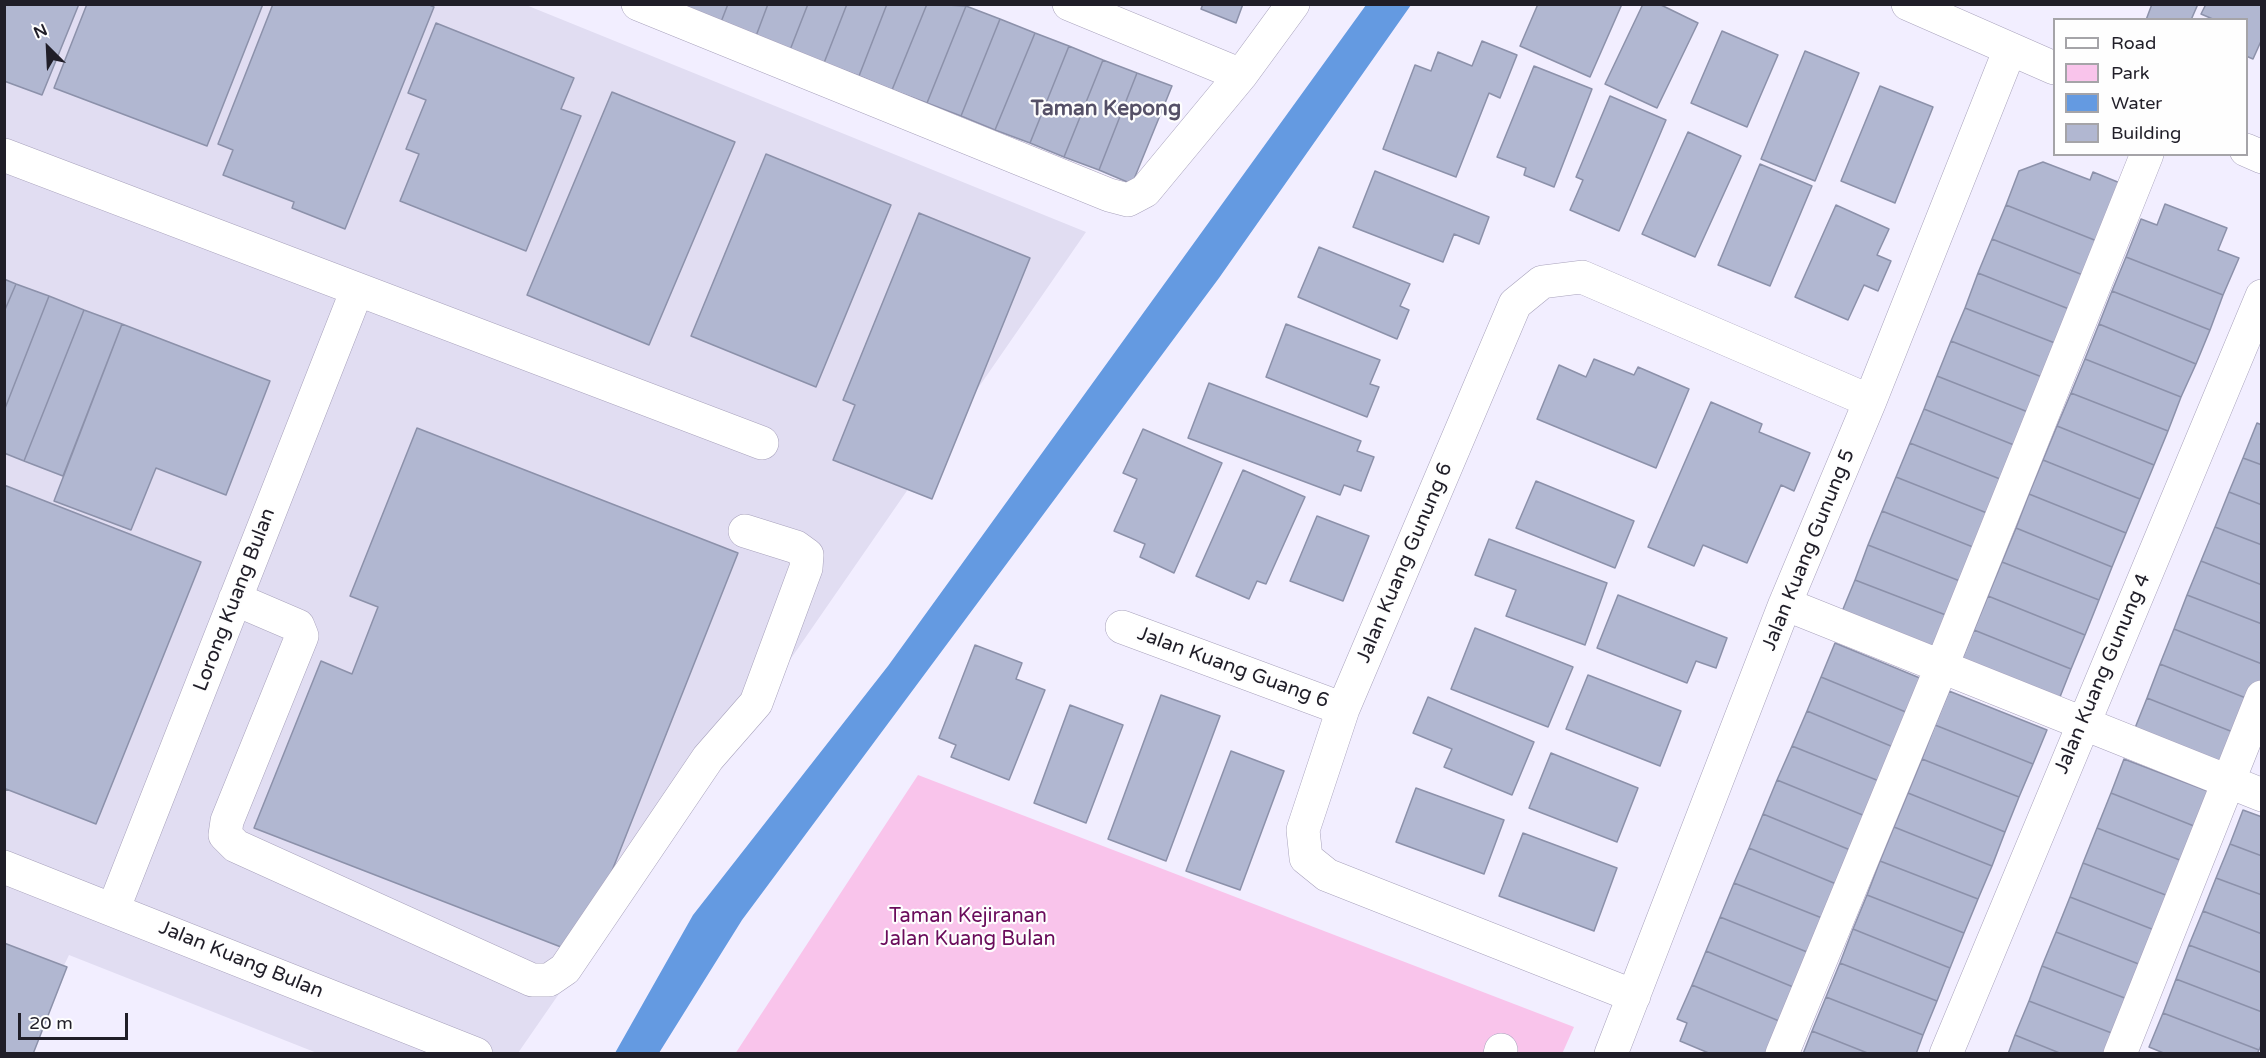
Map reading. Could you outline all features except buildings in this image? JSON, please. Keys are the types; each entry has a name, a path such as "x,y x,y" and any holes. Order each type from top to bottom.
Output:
{"street":[{"path":"638,4 1109,195 1128,200 1145,190 1241,75 1293,4"},
{"path":"1069,4 1241,75"},
{"path":"1908,4 2053,67"},
{"name":"Jalan Kuang Gunung 5","path":"1611,1053 1785,604 1870,401 2010,49"},
{"path":"2248,150 2262,157"},
{"path":"4,155 762,443"},
{"path":"1782,1053 1941,668 2146,156"},
{"name":"Jalan Kuang Gunung 6","path":"1634,996 1327,875 1306,858 1304,830 1343,709 1515,304 1542,282 1582,277 1870,401"},
{"name":"Lorong Kuang Bulan","path":"113,910 357,290"},
{"name":"Jalan Kuang Gunung 4","path":"1946,1053 2262,296"},
{"path":"236,599 298,626 302,636 227,821 225,835 236,846 532,980 549,980 565,969 708,758 756,704 806,568 807,555 796,546 745,531"},
{"path":"1785,604 2262,795"},
{"name":"Jalan Kuang Guang 6","path":"1122,627 1343,709"},
{"path":"2120,1053 2262,697"},
{"name":"Jalan Kuang Bulan","path":"4,867 477,1053"}],"shaded area":[{"path":"5,5 526,5 1086,232 518,1053 317,1053 69,955 22,1053 5,1054"}],"green space":[{"name":"Taman Kejiranan Jalan Kuang Bulan","path":"918,775 1574,1027 1562,1054 735,1054"}],"water":[{"path":"1366,5 1411,5 1219,278 742,920 659,1053 615,1053 693,915 888,666"}],"district":[{"name":"Taman Kepong","path":"1106,109"}]}
